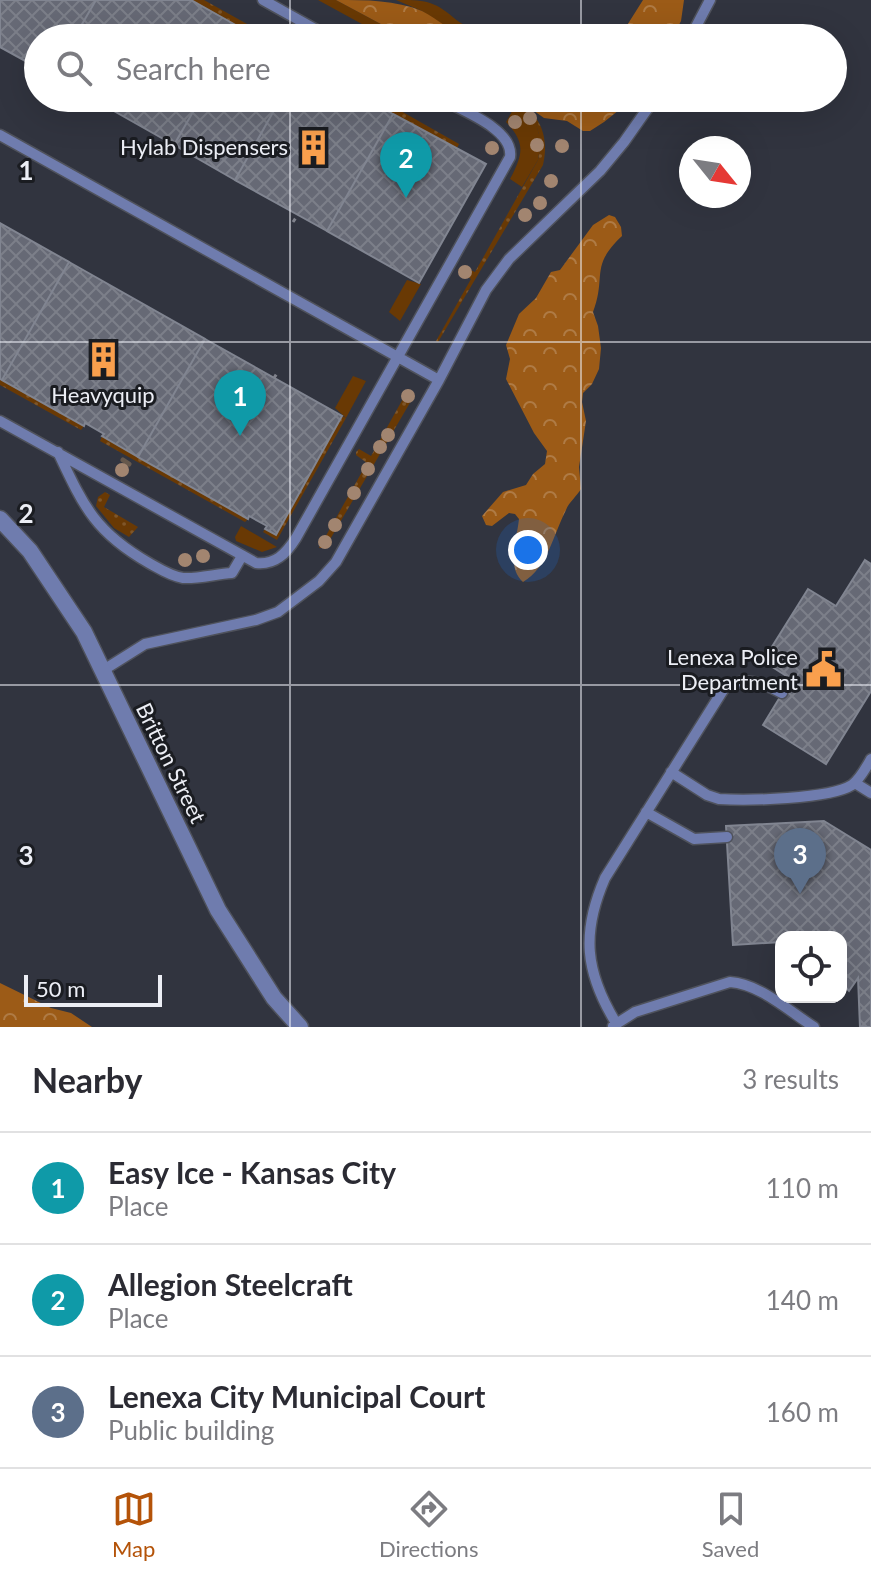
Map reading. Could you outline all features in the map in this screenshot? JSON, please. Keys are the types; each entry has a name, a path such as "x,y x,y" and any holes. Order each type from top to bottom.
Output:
{"street":[{"name":"Britton Street","path":"0,519 30,551 84,632 218,910 267,989 300,1027"}],"lane":[{"path":"263,0 306,24"},
{"path":"697,24 710,0"},
{"path":"0,421 242,556 256,563 274,561 290,547 510,157 509,143 499,131 464,112"},
{"path":"102,671 145,644 256,620 278,612 319,581 336,562 486,290 509,259 600,171 644,112"},
{"path":"0,135 439,380"},
{"path":"57,452 79,497 109,537 171,576 186,578 232,573 242,556"},
{"path":"782,693 763,683 734,682 725,687 605,878 589,925 592,973 614,1025 635,1012 730,982 755,988 814,1027"},
{"path":"671,772 707,795 731,800 817,795 839,791 855,783 871,759"},
{"path":"855,783 871,793"},
{"path":"646,812 694,839 727,837"}],"path":[{"path":"293,222 298,215"},
{"path":"274,378 279,370"}],"shaded area":[{"path":"191,0 204,0 247,24 234,24"},
{"path":"318,0 336,0 381,24 362,24"},
{"path":"396,0 434,4 462,24 441,24 422,11"},
{"path":"390,112 403,112 459,144 457,148"},
{"path":"512,112 529,112 541,141 538,160 522,187 510,179 520,149 517,136 506,122"},
{"path":"527,112 533,114 542,129 545,146 543,165 438,342 471,279 458,270 462,266 475,272 538,160 540,144"},
{"path":"407,280 421,284 400,321 389,312"},
{"path":"353,376 366,381 346,418 335,408"},
{"path":"0,379 84,426 81,430 0,385"},
{"path":"404,397 411,401 325,548 319,548 367,463 356,452 359,449 371,456"},
{"path":"342,416 346,418 277,540 263,532 265,529 276,534"},
{"path":"102,436 248,519 245,522 100,441"},
{"path":"105,492 110,495 104,507 138,527 129,537 114,528 96,506 98,497"},
{"path":"241,526 277,547 262,552 236,541"}],"green space":[{"path":"336,0 380,1 412,7 443,24 381,24"},
{"path":"643,0 684,0 679,24 628,24"},
{"path":"536,112 616,112 590,131 583,131 567,121 544,118"},
{"path":"609,215 615,217 622,236 602,264 593,312 601,348 599,369 592,384 583,393 586,421 579,467 581,489 567,507 544,559 523,582 514,561 519,519 509,513 492,526 486,525 482,516 503,492 526,485 545,464 547,451 506,379 510,359 506,345 519,314 536,298 551,272 560,270 593,225"},
{"path":"0,983 51,1008 71,1013 92,1027 0,1027"}],"building":[{"path":"0,0 96,0 82,24 24,24 24,60 0,47"},
{"path":"96,0 191,0 234,24 82,24"},
{"path":"116,112 193,112 174,145"},
{"path":"193,112 273,112 235,180 174,145"},
{"name":"Hylab Dispensers","path":"273,112 393,114 327,231 235,180"},
{"path":"393,114 486,164 419,283 327,231"},
{"path":"0,223 69,262 2,380 0,379"},
{"name":"Heavyquip","path":"69,262 205,339 138,457 85,423 84,426 2,380"},
{"path":"205,339 342,416 276,535 265,529 267,526 249,516 248,519 138,457"},
{"name":"Lenexa Police Department","path":"865,560 871,564 871,691 826,764 763,725 791,679 763,661 808,589 836,606"},
{"path":"824,821 871,850 871,1027 860,1027 858,978 849,991 847,989 847,931 775,931 775,942 733,945 726,826"}],"waterway":[{"path":"123,460 129,464"}],"place":[{"name":"Hylab Dispensers","path":"314,147"},
{"name":"Allegion Steelcraft","path":"406,198"},
{"name":"Heavyquip","path":"103,359"},
{"name":"Easy Ice - Kansas City","path":"240,436"},
{"name":"Lenexa Police Department","path":"824,670"},
{"name":"Lenexa City Municipal Court","path":"800,894"}]}
